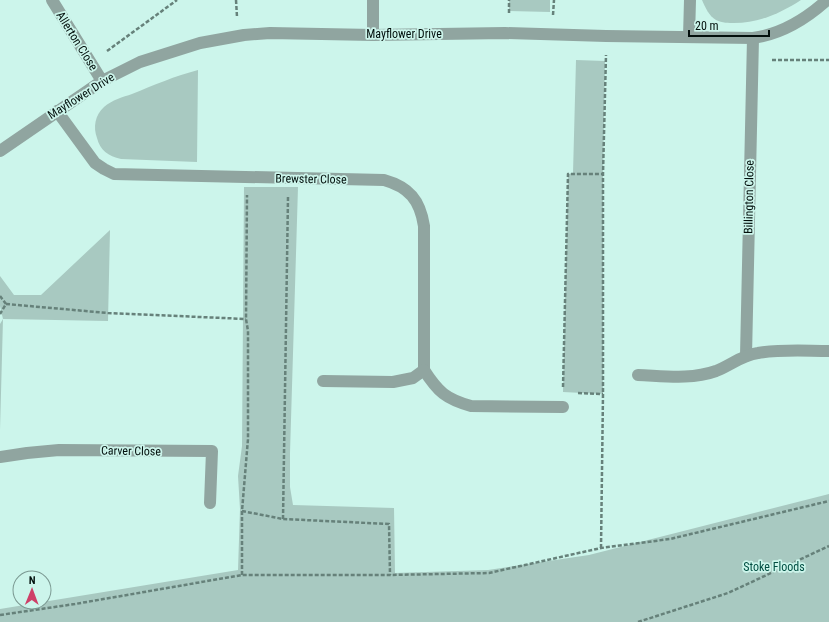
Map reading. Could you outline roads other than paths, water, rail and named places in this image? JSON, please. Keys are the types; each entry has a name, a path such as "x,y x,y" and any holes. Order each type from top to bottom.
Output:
{"street":[{"name":"Allerton Close","path":"52,0 102,81"},
{"path":"373,0 373,34"},
{"path":"689,37 690,0"},
{"name":"Mayflower Drive","path":"0,150 102,81 140,62 173,51 244,35 270,33 505,33 753,38 790,27 807,17 827,0"},
{"name":"Billington Close","path":"746,356 753,38"},
{"name":"Brewster Close","path":"57,111 95,163 114,174 384,180 396,183 408,191 422,212 424,226 424,370"},
{"path":"638,375 682,378 697,376 718,370 746,356 769,352 829,351"},
{"path":"323,381 393,382 413,378 424,370 440,392 471,406 562,407"},
{"name":"Carver Close","path":"0,457 59,450 212,451 210,503"}],"park label":[{"name":"Stoke Floods","path":"774,567"}]}
